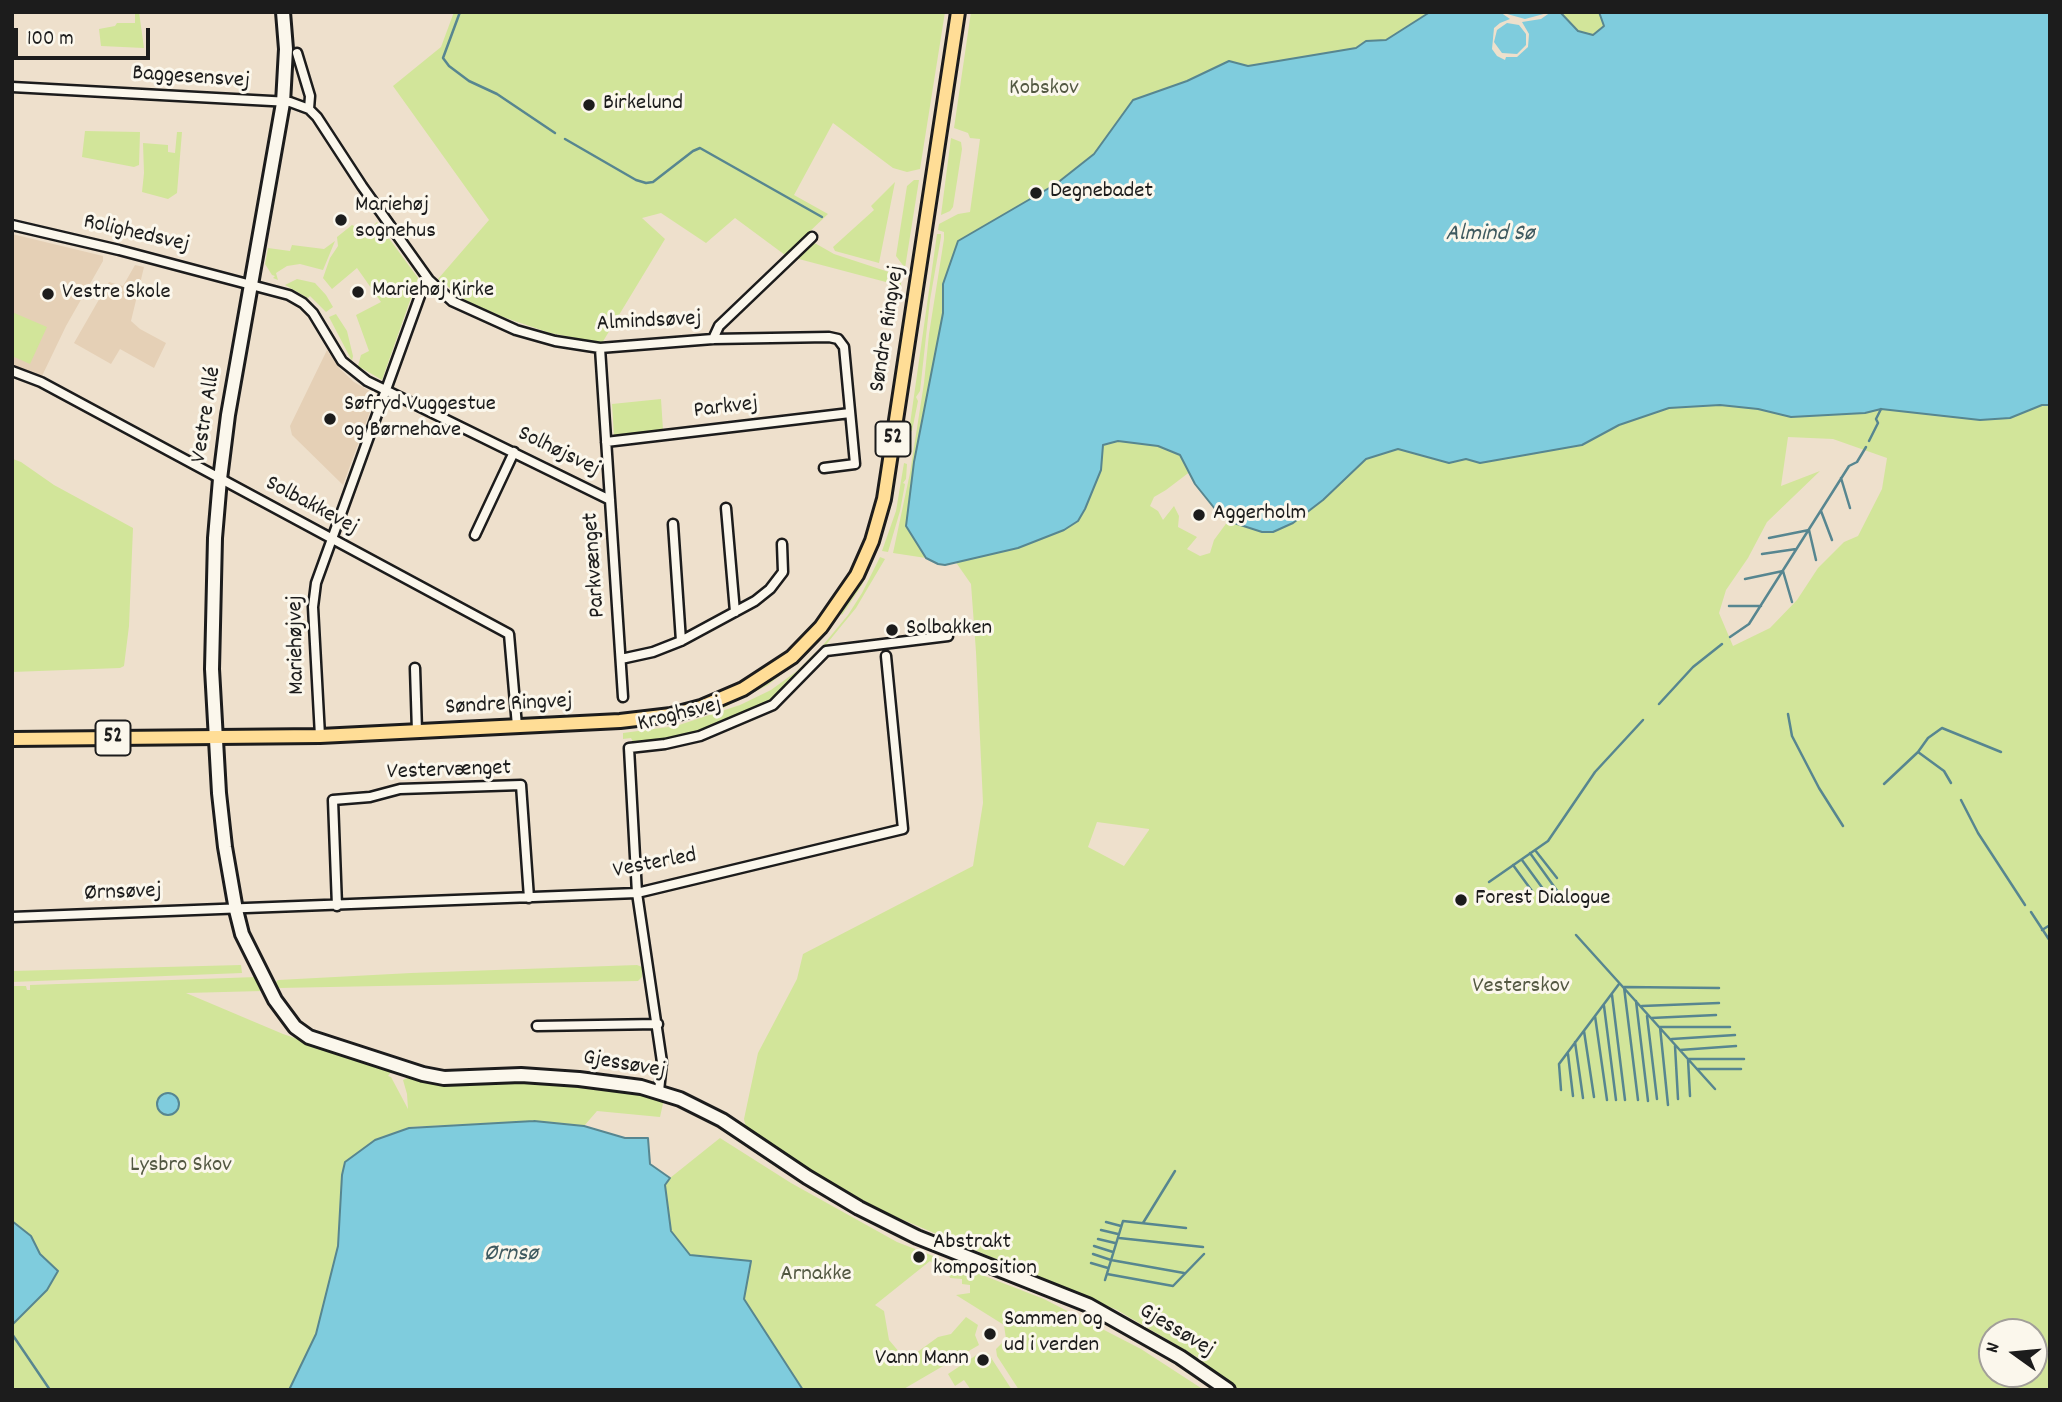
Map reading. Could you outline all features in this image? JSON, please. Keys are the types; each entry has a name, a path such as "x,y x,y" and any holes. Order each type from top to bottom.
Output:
{"main road":[{"name":"Søndre Ringvej","path":"12,738 320,736 620,721 671,715 727,696 771,672 810,640 857,575 872,541 884,499 958,12"}],"street":[{"name":"Vestre Allé","path":"214,738 212,669 215,538 220,479 228,415 283,103 286,49 283,12"},
{"path":"283,103 290,102 309,109 310,96 297,53"},
{"name":"Baggesensvej","path":"12,87 283,103"},
{"name":"Almindsøvej","path":"309,109 429,280 452,301 516,330 555,341 600,348 713,339 829,337 838,340 844,347 855,464 824,468"},
{"name":"Rolighedsvej","path":"12,225 251,283"},
{"path":"713,339 723,321 812,237"},
{"name":"Mariehøjvej","path":"320,736 313,607 316,583 421,293 429,280"},
{"name":"Solhøjsvej","path":"251,283 275,289 303,303 322,324 342,361 367,381 610,500"},
{"name":"Parkvænget","path":"600,348 623,697"},
{"name":"Solbakkevej","path":"12,371 41,382 509,634 517,726"},
{"name":"Parkvej","path":"607,442 850,413"},
{"path":"475,535 514,452"},
{"path":"726,508 735,612"},
{"path":"673,524 681,641"},
{"path":"621,659 653,652 681,641 755,601 783,572 782,544"},
{"name":"Kroghsvej","path":"659,1091 662,1062 637,893 629,748 700,736 773,705 826,650 948,636"},
{"name":"Vesterled","path":"236,910 637,893 903,829 886,656"},
{"name":"Søndre Ringvej","path":"415,668 418,732"},
{"name":"Gjessøvej","path":"214,738 225,847 242,933 275,1000 295,1027 309,1037 402,1069 444,1078 533,1076 659,1091 722,1120 859,1208 917,1237 1087,1305 1180,1357 1228,1390"},
{"name":"Vestervænget","path":"337,906 333,800 370,797 400,789 521,785 529,898"},
{"name":"Ørnsøvej","path":"12,917 236,910"},
{"path":"537,1026 658,1024"}],"shaded area":[{"name":"Vestre Skole","path":"12,234 103,256 103,261 66,326 42,376 12,365"},
{"path":"135,265 144,267 131,321 166,343 154,368 120,349 111,364 74,343 109,282 123,286"},
{"name":"Søfryd Vuggestue og Børnehave","path":"327,350 339,368 354,382 373,393 375,398 343,485 292,435 290,426"}],"green space":[{"path":"135,12 139,12 144,48 101,46 99,29 115,26 117,23 135,23"},
{"path":"454,12 945,12 920,169 907,172 893,168 833,123 794,195 828,214 785,255 735,218 706,243 661,213 642,218 665,239 602,343 550,333 467,301 438,279 489,220 393,86 441,47"},
{"name":"Kobskov","path":"971,12 1430,12 1386,40 1366,41 1356,48 1248,66 1229,61 1187,81 1133,100 1094,154 1056,184 958,241 943,284 943,313 914,462 906,525 926,558 893,553 910,473 924,383 944,239 944,232 938,230 939,224 958,214 970,212 980,139 970,138 968,133 954,128"},
{"path":"1560,12 1599,12 1605,26 1593,63 1566,19"},
{"path":"85,131 140,132 139,165 134,167 82,157"},
{"path":"177,132 182,132 177,193 168,199 142,192 143,143 168,145 168,152 175,153"},
{"path":"951,138 961,142 962,149 953,207 941,215"},
{"path":"914,180 919,180 905,268 896,256 907,186"},
{"path":"895,182 879,263 835,251 833,247 874,210 871,206"},
{"path":"377,222 418,278 382,380 358,366 361,355 369,351 356,315 381,302 357,268 332,289 323,278 330,258 338,246 337,237 352,225 367,232"},
{"path":"937,234 941,234 941,237 930,300 920,391 916,397 918,401 912,431 909,431"},
{"path":"335,241 323,270 300,264 287,266 276,273 278,280 273,278 275,276 265,264 268,248 290,251 292,245 324,249"},
{"path":"813,242 834,254 901,276 901,286 795,258"},
{"path":"297,279 315,283 333,307 326,312 310,296 308,298 285,285"},
{"path":"12,312 47,327 30,364 12,356"},
{"path":"336,314 347,331 352,361 329,317"},
{"path":"661,399 663,430 614,437 612,404"},
{"name":"Vesterskov","path":"1720,405 1758,409 1791,417 1865,413 1881,409 2010,418 2042,405 2050,405 2050,1390 1237,1390 1197,1357 1117,1310 882,1211 802,1165 746,1128 744,1119 758,1053 797,979 803,954 973,866 983,803 976,652 971,584 955,561 1018,548 1101,470 1103,445 1118,441 1141,442 1208,458 1154,497 1150,506 1158,511 1163,520 1174,506 1179,516 1178,527 1197,537 1187,549 1200,556 1210,553 1214,540 1228,521 1262,532 1273,532 1293,523 1323,500 1366,459 1398,449 1449,463 1466,459 1480,463 1582,445 1619,425 1669,408","holes":["1788,437 1833,439 1887,458 1882,489 1858,536 1844,542 1818,568 1797,600 1770,628 1733,646 1719,613 1726,590 1748,558 1767,522 1820,471 1781,486","1097,822 1149,829 1149,830 1124,866 1088,847"]},
{"path":"13,459 54,485 133,528 129,626 124,666 12,672"},
{"path":"904,463 907,464 906,479 903,483 900,511 888,552 882,551 896,511"},
{"path":"894,475 892,503 878,549 862,585 842,615 840,613 858,586 874,552"},
{"path":"880,557 885,559 856,608 820,652 862,593"},
{"path":"816,652 818,655 779,696 742,715 686,735 633,742 631,738 623,739 623,733 676,726 740,705 771,690 797,671"},
{"path":"801,655 803,657 768,685 721,709 686,720 633,728 635,725 735,699 766,682"},
{"path":"241,965 242,973 12,982 12,971"},
{"path":"637,965 642,967 642,977 638,981 278,988 275,983 278,980 411,973"},
{"name":"Lysbro Skov","path":"257,977 262,991 186,993 283,1034 392,1071 388,1076 408,1109 403,1080 409,1077 444,1082 589,1084 664,1099 660,1117 597,1111 584,1126 534,1121 409,1127 360,1150 324,1390 12,1390 12,986 26,986 27,990 30,990 30,985"},
{"name":"Arnakke","path":"720,1138 791,1183 897,1242 1044,1299 1141,1349 1204,1390 1019,1390 997,1356 996,1349 1006,1339 1004,1325 956,1295 970,1293 970,1285 962,1284 962,1279 950,1278 949,1274 944,1274 944,1269 938,1268 930,1261 875,1305 884,1311 889,1340 900,1353 912,1356 938,1337 951,1334 966,1317 978,1325 975,1335 979,1345 902,1390 780,1390 671,1238 665,1185"},
{"path":"981,1352 988,1353 1012,1390 971,1390 964,1380 955,1386 948,1374"}],"water":[{"name":"Almind Sø","path":"1430,12 1560,12 1578,31 1593,35 1604,26 1599,12 2050,12 2050,405 2042,405 2010,418 1980,420 1881,409 1865,413 1791,417 1758,409 1720,405 1669,408 1619,425 1582,445 1480,463 1466,459 1449,463 1398,449 1366,459 1323,500 1293,523 1273,532 1262,532 1228,521 1219,514 1195,484 1180,455 1158,446 1118,441 1103,445 1101,470 1085,509 1078,521 1064,530 1018,548 945,565 926,558 906,526 914,462 943,313 943,284 958,241 1056,184 1094,154 1133,100 1187,81 1229,61 1248,66 1356,48 1366,41 1386,40"},
{"path":"168,1093 176,1096 179,1104 176,1112 168,1115 160,1112 157,1104 160,1096"},
{"name":"Ørnsø","path":"534,1121 584,1126 625,1138 648,1138 650,1164 670,1178 665,1185 671,1231 690,1255 751,1261 744,1299 803,1390 289,1390 316,1334 338,1246 345,1162 375,1140 409,1128"},
{"path":"12,1221 31,1236 40,1254 58,1271 47,1290 12,1325"}],"pier":[{"path":"1500,12 1525,19 1551,12 1541,19 1522,22 1529,34 1528,47 1517,57 1506,57 1505,60 1497,56 1492,49 1494,28 1510,19","holes":["1507,23 1519,25 1526,34 1526,45 1517,54 1502,53 1494,42 1497,30"]}],"waterway":[{"path":"460,12 443,58 449,66 555,133"},
{"path":"565,139 636,180 646,183 653,182 700,148 822,217"},
{"path":"1869,441 1878,423 1876,419 1881,409"},
{"path":"1730,637 1749,624 1849,466 1857,462 1866,447"},
{"path":"1841,478 1850,508"},
{"path":"1821,511 1832,540"},
{"path":"1769,538 1809,530 1816,560"},
{"path":"1762,554 1796,549"},
{"path":"1745,579 1783,571 1792,602"},
{"path":"1729,606 1761,606"},
{"path":"1659,704 1693,667 1722,644"},
{"path":"1788,714 1792,736 1819,788 1843,826"},
{"path":"1489,882 1548,841 1595,772 1643,720"},
{"path":"1884,784 1918,752 1928,738 1942,728 2001,752"},
{"path":"1918,752 1944,771 1951,783"},
{"path":"1961,800 1978,833 2025,905"},
{"path":"1535,850 1557,878"},
{"path":"1530,853 1563,899"},
{"path":"1522,860 1549,897"},
{"path":"1513,865 1532,891"},
{"path":"2031,912 2050,941"},
{"path":"2042,930 2050,925"},
{"path":"1576,935 1715,1089"},
{"path":"1561,1090 1559,1064 1619,984"},
{"path":"1638,1100 1624,987 1719,988"},
{"path":"1612,995 1625,1100"},
{"path":"1636,1001 1648,1101"},
{"path":"1642,1006 1719,1003"},
{"path":"1604,1006 1616,1100"},
{"path":"1651,1018 1716,1015"},
{"path":"1595,1016 1607,1100"},
{"path":"1647,1016 1657,1099"},
{"path":"1668,1105 1660,1027 1730,1027"},
{"path":"1584,1031 1594,1097"},
{"path":"1672,1039 1735,1035"},
{"path":"1575,1042 1583,1098"},
{"path":"1675,1046 1678,1099"},
{"path":"1680,1050 1736,1046"},
{"path":"1568,1054 1573,1096"},
{"path":"1690,1096 1688,1059 1744,1059"},
{"path":"1698,1069 1741,1069"},
{"path":"1143,1223 1175,1171"},
{"path":"1105,1280 1123,1221 1186,1228"},
{"path":"1106,1222 1121,1226"},
{"path":"1101,1230 1118,1234"},
{"path":"1119,1238 1203,1247"},
{"path":"1098,1239 1115,1243"},
{"path":"1094,1246 1113,1252"},
{"path":"1093,1254 1111,1260 1184,1273"},
{"path":"1107,1274 1173,1286 1204,1254"},
{"path":"1091,1263 1108,1268"},
{"path":"12,1334 50,1390"}],"place":[{"name":"Birkelund","path":"589,105"},
{"name":"Degnebadet","path":"1036,193"},
{"name":"Mariehøj sognehus","path":"341,220"},
{"name":"Mariehøj Kirke","path":"358,292"},
{"name":"Vestre Skole","path":"48,294"},
{"name":"Søfryd Vuggestue og Børnehave","path":"330,419"},
{"name":"Aggerholm","path":"1199,515"},
{"name":"Solbakken","path":"892,630"},
{"name":"Forest Dialogue","path":"1461,900"},
{"name":"Abstrakt komposition","path":"919,1257"},
{"name":"Sammen og ud i verden","path":"990,1334"},
{"name":"Vann Mann","path":"983,1360"}]}
